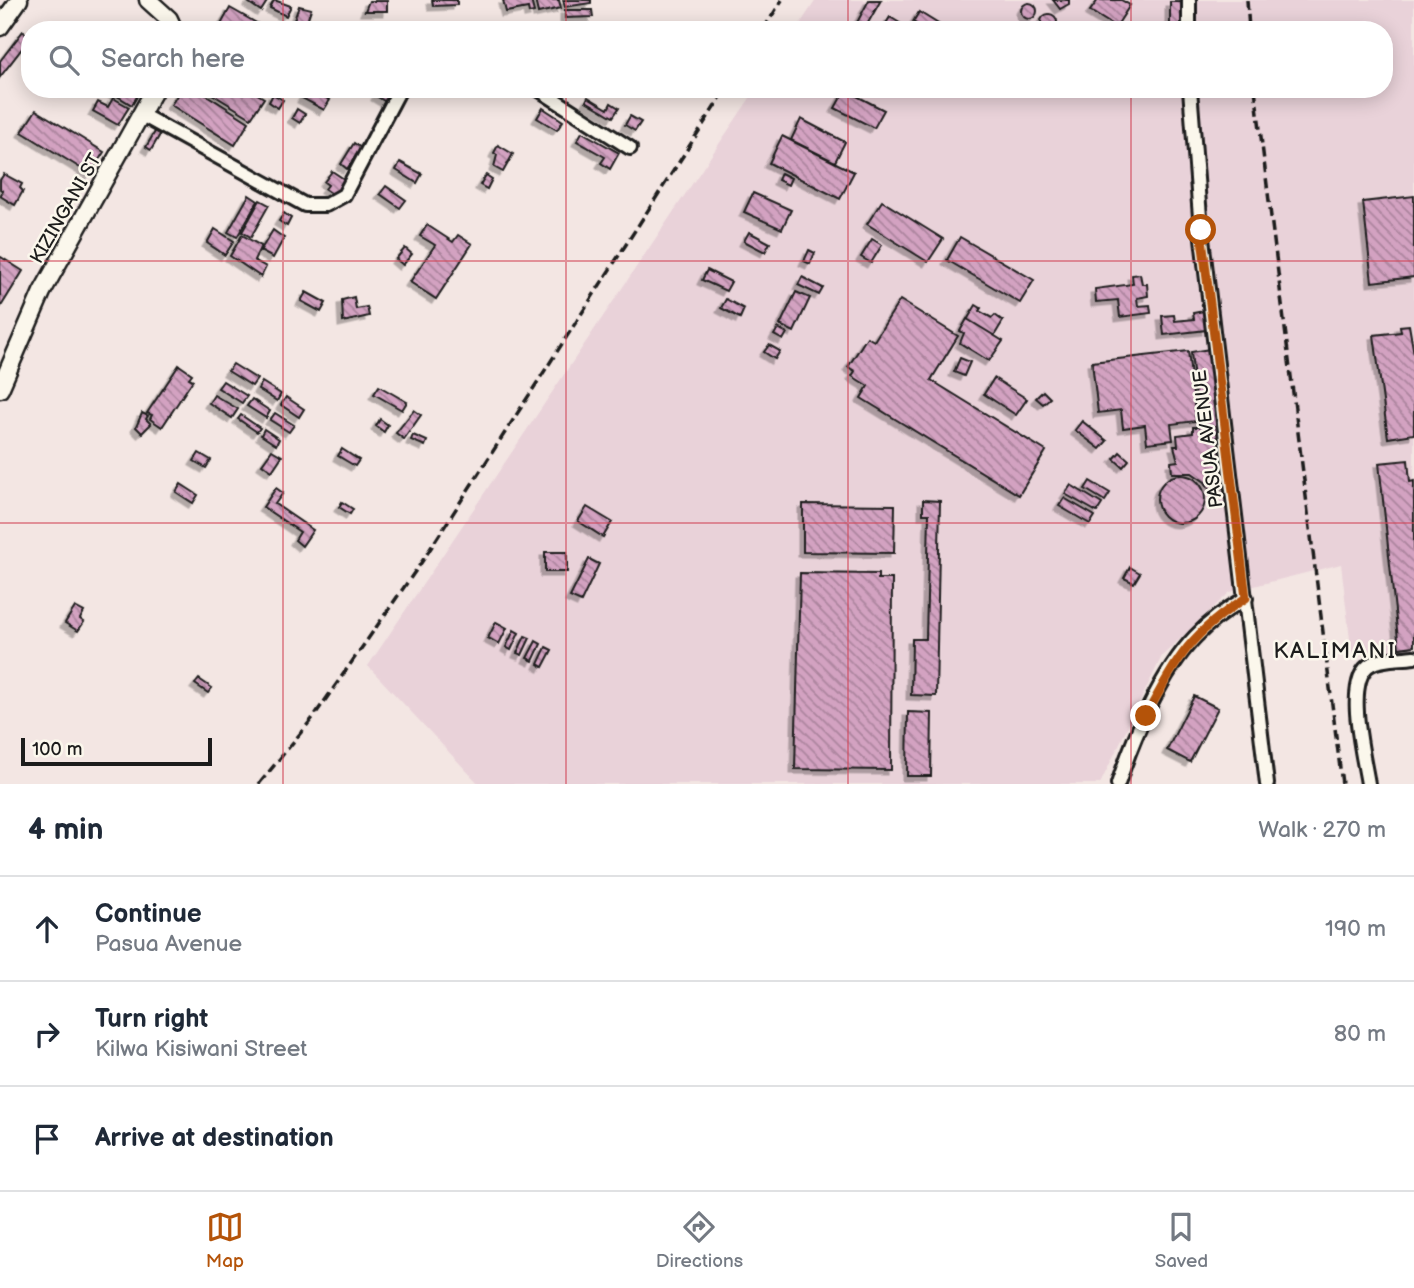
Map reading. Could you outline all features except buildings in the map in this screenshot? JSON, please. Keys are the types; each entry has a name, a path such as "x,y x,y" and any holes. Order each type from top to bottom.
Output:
{"street":[{"path":"0,27 19,0"},
{"path":"148,0 170,21"},
{"path":"1189,0 1189,21"},
{"name":"KIZINGANI ST","path":"0,389 42,292 150,98"},
{"path":"142,115 305,205 326,205 344,195 395,98"},
{"path":"552,98 631,148"},
{"name":"PASUA AVENUE","path":"1191,98 1201,230 1267,784"},
{"path":"1118,784 1146,716 1193,639 1215,617 1246,598"},
{"path":"1368,784 1355,696 1358,676 1371,664 1414,657"}],"shaded area":[{"path":"816,0 1414,0 1414,649 1352,656 1341,564 1230,592 1162,656 1100,784 479,784 368,666 750,98 1393,98 1393,21 802,21"}],"railway":[{"path":"769,21 782,0"},
{"path":"1247,0 1248,21"},
{"path":"259,784 312,719 423,560 720,98"},
{"path":"1256,98 1342,784"}],"district":[{"name":"KALIMANI","path":"1335,650"}],"route":[{"path":"1146,716 1193,639 1215,617 1246,598 1201,230"}]}
